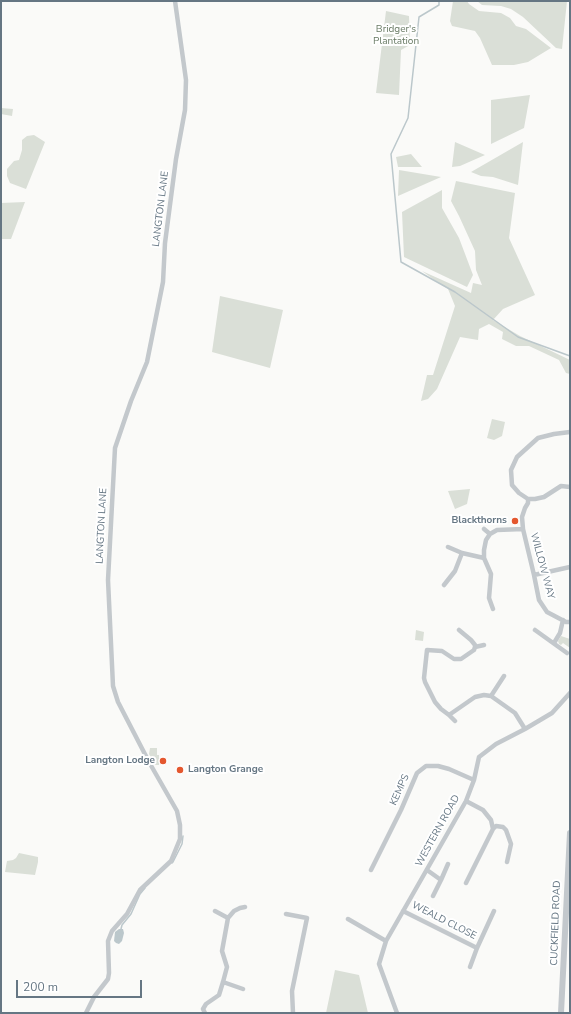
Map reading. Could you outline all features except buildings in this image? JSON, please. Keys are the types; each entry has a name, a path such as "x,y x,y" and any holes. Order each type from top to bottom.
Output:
{"street":[{"name":"LANGTON LANE","path":"86,1013 94,997 108,979 110,973 108,941 112,931 128,914 140,890 171,861 180,839 180,825 177,811 149,762 118,702 113,686 108,580 115,448 131,401 147,362 163,282 165,243 176,159 185,110 186,80 174,1"},
{"path":"570,432 538,438 517,457 511,470 512,485 519,493 528,499 534,500 544,497 561,486 570,487"},
{"name":"WILLOW WAY","path":"528,499 528,504 522,517 523,529 539,600 547,612 570,622"},
{"path":"484,529 490,534"},
{"path":"493,609 489,598 491,574 484,558 486,540 490,534 497,530 523,529"},
{"path":"448,547 462,553 484,558"},
{"path":"444,585 455,571 462,553"},
{"path":"534,575 570,567"},
{"path":"554,643 560,633 563,620"},
{"path":"536,630 567,653"},
{"path":"459,631 471,640 476,647"},
{"path":"455,721 435,702 426,682 424,673 428,647 442,651 454,659 459,660 476,647 484,646"},
{"path":"491,696 504,676"},
{"name":"WESTERN ROAD","path":"397,1013 379,964 386,941 466,801 474,780 479,757 496,744 552,713 570,693"},
{"path":"448,715 475,697 484,695 491,696 515,713 525,729"},
{"name":"KEMPS","path":"371,870 401,810 417,773 426,766 438,766 474,780"},
{"path":"466,801 483,810 491,820 493,828 466,883"},
{"path":"493,828 496,826 506,830 511,844 507,862"},
{"name":"CUCKFIELD ROAD","path":"561,1013 567,966 570,834"},
{"path":"433,896 448,864"},
{"path":"427,870 441,880"},
{"path":"205,1013 203,1009 206,1004 219,995 227,967 222,951 228,918 234,911 245,907"},
{"path":"470,967 494,910"},
{"path":"215,911 228,918"},
{"name":"WEALD CLOSE","path":"403,911 477,948"},
{"path":"286,914 307,918 292,991 293,1013"},
{"path":"348,919 386,941"},
{"path":"223,982 243,989"}],"green space":[{"path":"453,1 467,1 479,11 501,13 510,18 516,26 526,29 551,48 528,62 514,65 492,65 480,38 475,31 452,26 450,21"},
{"path":"477,1 567,1 562,49 556,48 523,17 511,9 501,6 482,5"},
{"name":"Bridger's Plantation","path":"386,11 409,16 410,45 401,50 399,95 376,93"},
{"path":"530,95 524,128 491,144 491,100"},
{"path":"1,108 13,109 12,116 1,114"},
{"path":"34,135 45,142 26,189 10,183 7,176 7,169 14,161 19,160 22,150 22,140 27,136"},
{"path":"455,142 485,155 460,166 452,167"},
{"path":"523,142 518,185 471,172"},
{"path":"411,154 422,167 398,167 396,157"},
{"path":"399,170 441,177 398,196"},
{"path":"456,181 515,193 509,238 535,295 503,309 493,320 520,336 570,360 570,374 566,373 559,360 529,346 516,346 502,339 503,332 489,324 479,329 478,340 460,337 437,389 428,399 421,401 427,375 433,375 455,306 448,289 422,271 471,293 473,283 482,285 476,270 475,251 451,201"},
{"path":"442,190 442,208 459,238 473,275 467,287 404,257 402,212"},
{"path":"25,202 11,239 1,239 1,203"},
{"path":"220,296 283,310 270,368 212,352"},
{"path":"492,419 505,422 502,436 494,440 487,438"},
{"path":"470,489 467,504 455,509 448,491"},
{"path":"416,630 424,632 423,641 415,640"},
{"path":"561,636 570,639 570,648 563,643 561,645 559,644 558,641"},
{"path":"150,748 157,748 159,765 155,765 149,754"},
{"path":"19,853 38,857 35,875 5,872 7,861 16,858"},
{"path":"335,970 359,975 368,1013 326,1013"}],"shaded area":[{"path":"119,929 123,929 124,933 122,941 119,944 114,941 115,932"}],"waterway":[{"path":"439,1 439,5 419,17 408,118 391,154 401,262 455,292 518,337 570,356"},
{"path":"172,863 182,844 183,836"},
{"path":"121,929 122,925 131,914 140,894 145,888"}],"place":[{"name":"Blackthorns","path":"515,521"},
{"name":"Langton Lodge","path":"163,761"},
{"name":"Langton Grange","path":"180,770"}]}
